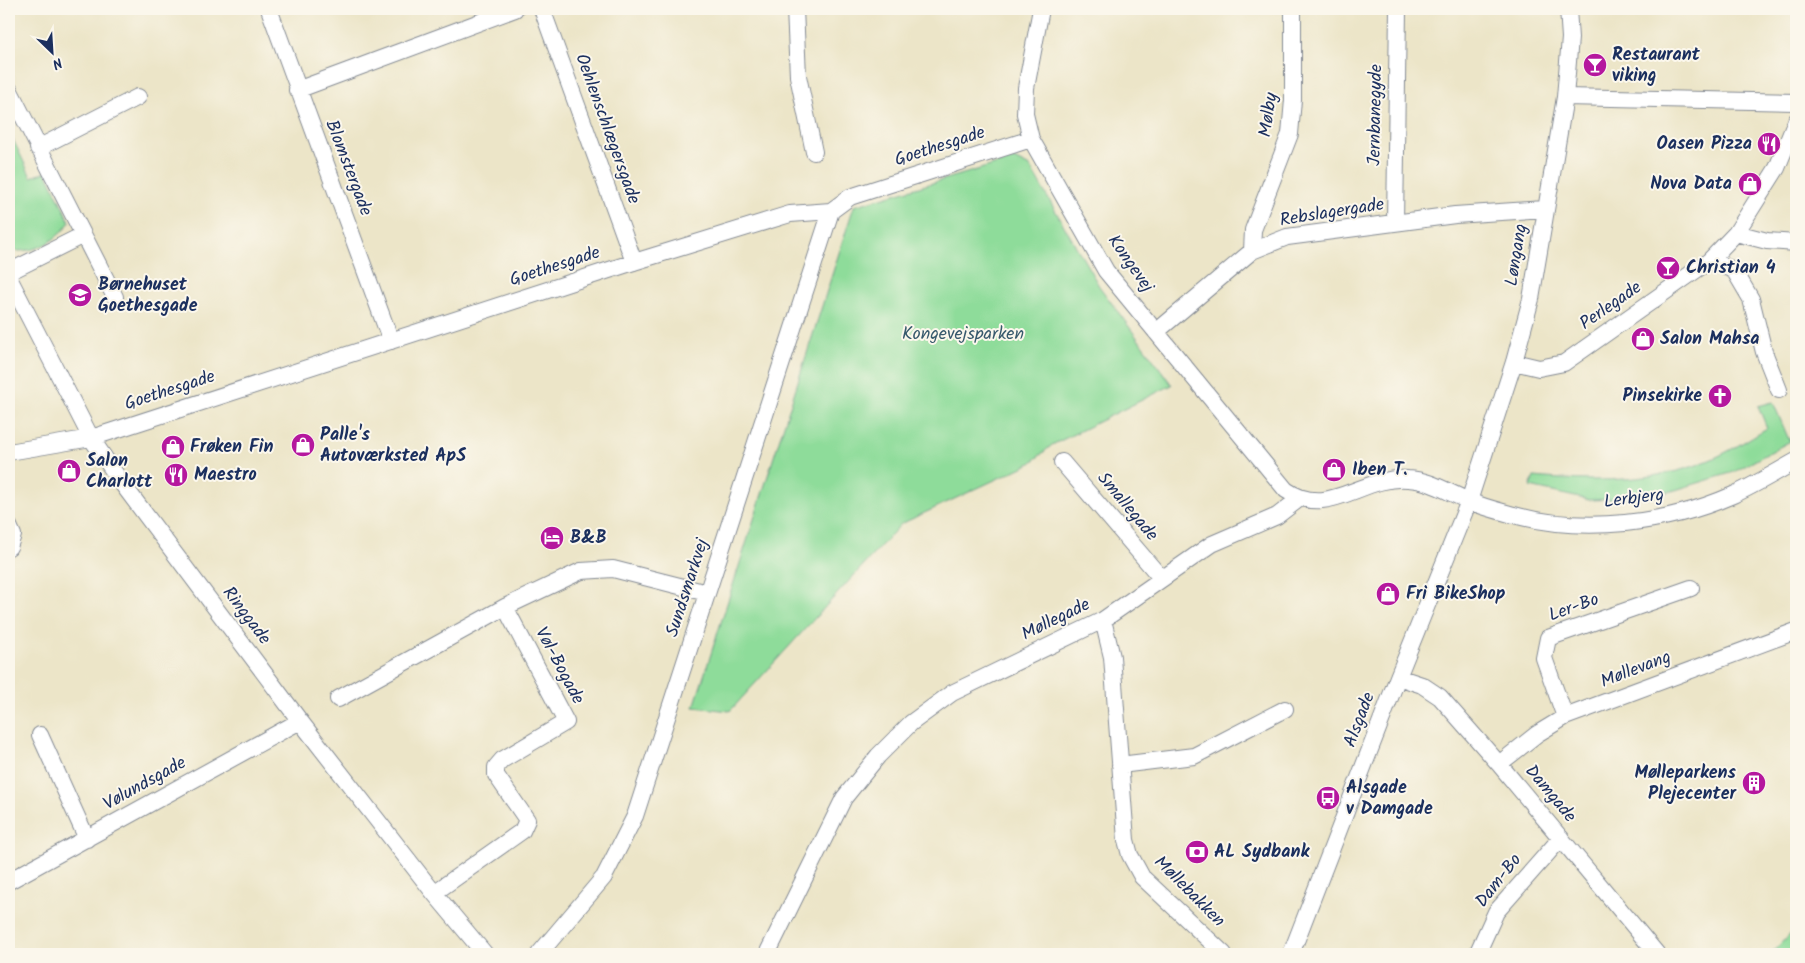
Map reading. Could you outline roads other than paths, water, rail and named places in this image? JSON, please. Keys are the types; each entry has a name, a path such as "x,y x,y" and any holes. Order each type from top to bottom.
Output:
{"street":[{"name":"Blomstergade","path":"268,9 392,341"},
{"path":"298,90 515,9"},
{"name":"Oehlenschlægersgade","path":"542,9 634,262"},
{"path":"795,9 798,76 814,152"},
{"name":"Kongevej","path":"1041,9 1026,88 1025,114 1031,139 1106,271 1286,490 1299,499"},
{"name":"Mølby","path":"1252,251 1253,230 1290,134 1293,100 1293,9"},
{"name":"Jernbanegyde","path":"1395,223 1398,9"},
{"name":"Løngang","path":"1469,501 1514,362 1531,299 1564,97 1570,38 1568,9"},
{"path":"9,89 115,297"},
{"path":"38,148 138,97"},
{"path":"1564,97 1796,102"},
{"name":"Perlegade","path":"1514,362 1539,368 1553,367 1564,363 1708,261 1736,233 1777,168 1796,121"},
{"name":"Goethesgade","path":"9,452 91,438 634,262 790,214 831,211 850,198 1031,139"},
{"name":"Rebslagergade","path":"1156,332 1252,251 1288,237 1455,215 1545,209"},
{"name":"Sundsmarkvej","path":"539,954 604,877 635,816 831,211"},
{"path":"1736,233 1766,241 1796,244"},
{"path":"9,272 83,235"},
{"path":"1708,261 1734,270 1751,299 1764,352 1779,390"},
{"name":"Ringgade","path":"9,278 91,438 121,482 300,721 434,893 485,954"},
{"name":"Smallegade","path":"1062,462 1162,579"},
{"name":"Lerbjerg","path":"1469,501 1516,516 1552,522 1589,524 1626,522 1662,517 1698,508 1732,495 1796,462"},
{"path":"1299,499 1312,502 1326,500 1385,480 1406,478 1426,481 1469,501"},
{"name":"Møllegade","path":"767,954 844,798 878,756 911,723 952,693 1104,620 1212,544 1277,516 1299,499"},
{"name":"Alsgade","path":"1291,954 1398,677 1469,501"},
{"path":"9,526 13,535 9,547"},
{"path":"338,699 505,607 581,571 613,569 708,593"},
{"name":"Ler-Bo","path":"1565,718 1544,658 1548,638 1691,588"},
{"name":"Vøl-Bogade","path":"434,893 522,830 527,820 496,775 496,767 502,760 566,722 505,607"},
{"name":"Møllebakken","path":"1104,620 1112,657 1126,840 1130,855 1142,877 1224,954"},
{"name":"Møllevang","path":"1499,764 1537,734 1565,718 1796,631"},
{"name":"Damgade","path":"1398,677 1422,684 1440,697 1499,764 1657,954"},
{"path":"1120,765 1194,756 1285,709"},
{"name":"Vølundsgade","path":"9,881 300,721"},
{"path":"40,735 87,839"},
{"name":"Dam-Bo","path":"1477,954 1496,912 1560,838"}],"place":[{"name":"Restaurant viking","path":"1595,65"},
{"name":"Oasen Pizza","path":"1769,144"},
{"name":"Nova Data","path":"1750,184"},
{"name":"Christian 4","path":"1668,268"},
{"name":"Børnehuset Goethesgade","path":"80,295"},
{"name":"Salon Mahsa","path":"1643,339"},
{"name":"Pinsekirke","path":"1720,396"},
{"name":"Palle's Autoværksted ApS","path":"303,445"},
{"name":"Frøken Fin","path":"173,447"},
{"name":"Iben T.","path":"1334,470"},
{"name":"Salon Charlott","path":"69,471"},
{"name":"Maestro","path":"176,475"},
{"name":"B&B","path":"552,538"},
{"name":"Fri BikeShop","path":"1388,594"},
{"name":"Mølleparkens Plejecenter","path":"1754,783"},
{"name":"Alsgade v Damgade","path":"1328,798"},
{"name":"AL Sydbank","path":"1197,852"}],"park label":[{"name":"Kongevejsparken","path":"963,334"}]}
